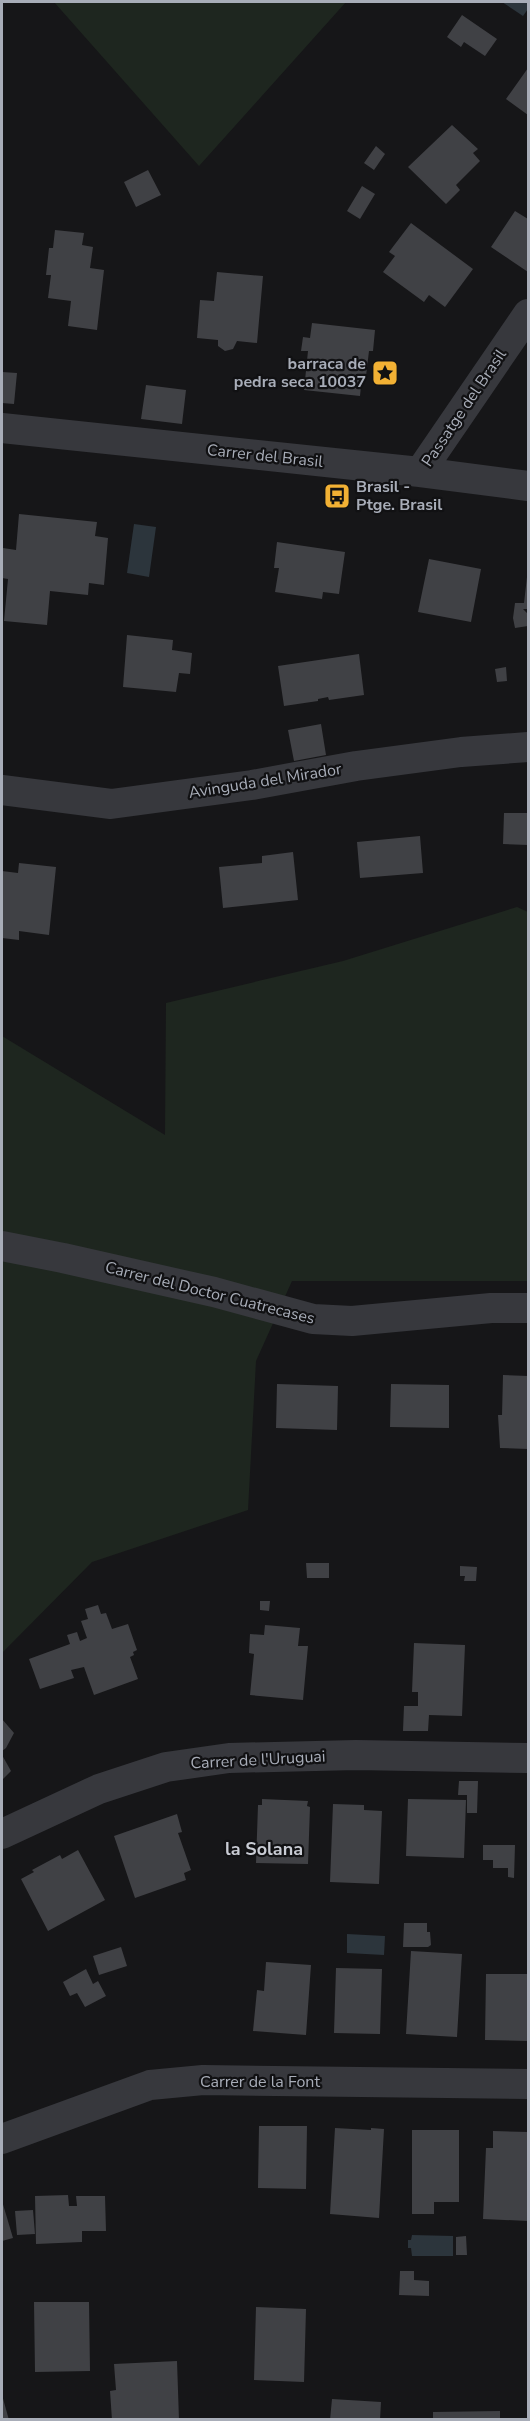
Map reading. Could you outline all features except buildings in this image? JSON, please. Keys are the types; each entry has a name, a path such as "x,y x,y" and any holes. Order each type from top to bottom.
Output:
{"street":[{"name":"Passatge del Brasil","path":"420,472 528,314"},
{"name":"Carrer del Brasil","path":"2,428 420,472 528,486"},
{"name":"Avinguda del Mirador","path":"2,790 111,804 252,785 461,752 528,747"},
{"name":"Carrer del Doctor Cuatrecases","path":"2,1246 214,1292 313,1319 352,1321 491,1308 528,1308"},
{"name":"Carrer de l'Uruguai","path":"2,1834 99,1789 166,1767 229,1758 356,1755 528,1758"},
{"name":"Carrer de la Font","path":"2,2139 150,2085 203,2080 528,2084"}],"shaded area":[{"path":"54,2 346,2 199,166"},
{"path":"502,2 528,2 528,9 523,16"},
{"path":"134,524 156,527 149,577 127,573"},
{"path":"517,907 528,912 528,1281 292,1281 256,1361 248,1510 92,1562 2,1653 2,1036 165,1135 166,1003 343,961"},
{"path":"347,1934 385,1936 384,1955 347,1953"},
{"path":"412,2235 453,2236 453,2256 412,2256 411,2248 408,2248 408,2240 411,2240"}],"place":[{"name":"barraca de pedra seca 10037","path":"385,373"},
{"name":"Brasil - Ptge. Brasil","path":"337,496"}],"district":[{"name":"la Solana","path":"264,1849"}]}
